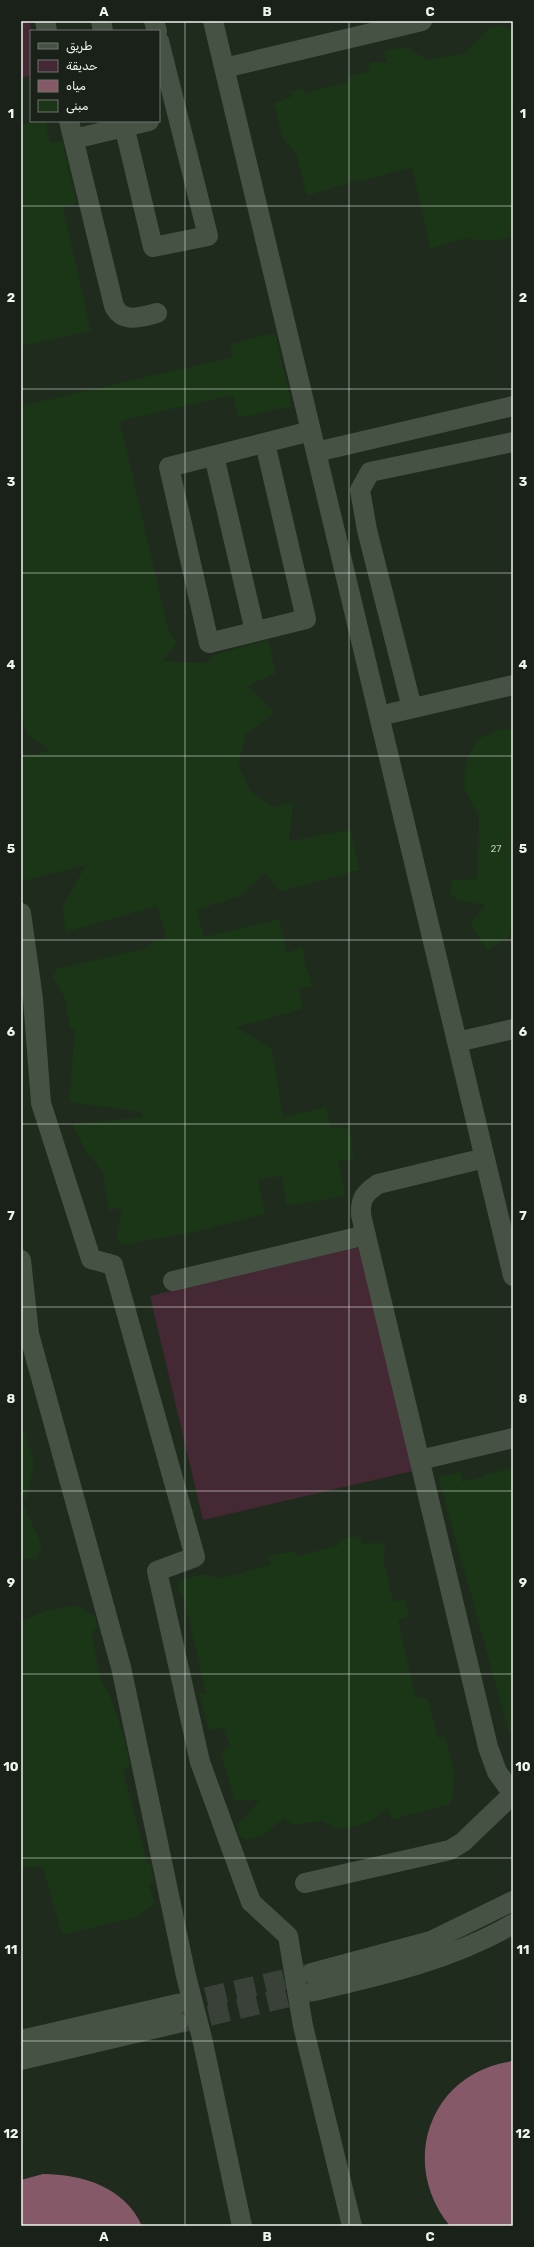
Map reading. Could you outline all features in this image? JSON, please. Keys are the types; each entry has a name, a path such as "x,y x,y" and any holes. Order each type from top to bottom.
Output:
{"street":[{"path":"213,21 512,1271"},
{"path":"224,68 422,21"},
{"path":"123,124 153,247 208,236 168,116 160,49"},
{"path":"140,122 72,130 114,306 118,313 126,318 157,313"},
{"path":"316,452 513,406"},
{"path":"265,443 306,619 209,643 169,467 311,431"},
{"path":"412,708 367,530 360,490 370,472 513,442"},
{"path":"214,456 255,631"},
{"path":"379,716 513,685"},
{"path":"21,913 33,999 41,1103 91,1259 113,1265 195,1557 157,1571 200,1762 250,1902 288,1936 304,2026 352,2226"},
{"path":"457,1042 513,1029"},
{"path":"305,1883 450,1850 463,1842 513,1794 497,1772 488,1747 366,1235 361,1202 364,1194 378,1184 485,1158"},
{"path":"173,1281 366,1235"},
{"path":"21,1260 29,1334 121,1667 186,1976 202,2038 242,2226"},
{"path":"420,1460 513,1438"},
{"path":"513,1901 431,1941 313,1982 397,1971 440,1958 497,1933 513,1924"},
{"path":"21,2040 177,2014 58,2053 21,2060"}],"shaded area":[{"path":"21,21 513,21 513,2226 21,2226"}],"green space":[{"path":"21,21 29,21 32,30 30,30 30,75 21,78"},
{"path":"360,1247 413,1471 203,1520 150,1296"}],"water":[{"path":"513,2061 513,2226 450,2226 434,2201 426,2175 425,2149 431,2124 443,2101 461,2083 484,2069"},
{"path":"43,2174 73,2177 101,2185 125,2201 142,2226 21,2226 21,2180"}],"building":[{"path":"499,25 513,31 513,236 505,239 483,241 465,238 430,249 412,167 359,182 358,180 307,196 296,154 282,137 274,103 293,96 289,91 303,88 305,93 349,81 349,76 368,72 369,65 372,62 387,62 384,51 407,47 427,60 464,53 489,28"},
{"path":"33,122 45,122 50,143 62,140 77,203 63,207 91,331 21,346 21,125"},
{"path":"275,333 292,406 238,418 233,395 120,421 169,633 177,642 164,661 205,663 214,655 268,640 276,673 248,686 275,712 246,735 238,765 252,793 274,807 293,802 289,841 351,830 359,870 280,892 265,873 241,896 197,910 204,937 279,919 287,953 303,947 305,964 313,987 299,988 303,1009 236,1027 272,1049 283,1117 326,1107 330,1126 350,1128 354,1158 338,1162 346,1196 286,1206 282,1176 258,1180 265,1214 194,1232 125,1245 116,1240 122,1207 109,1211 103,1173 84,1148 72,1124 142,1117 142,1112 69,1102 75,1028 70,1029 65,998 52,978 57,969 148,948 147,945 166,937 157,906 66,932 62,907 86,865 21,881 21,757 50,751 26,734 21,708 21,406 233,357 230,344"},
{"path":"501,729 513,730 513,934 487,951 470,924 485,905 458,900 449,894 453,880 477,879 479,817 464,788 466,760 478,739"},
{"path":"25,1431 34,1464 27,1499 21,1498 21,1432"},
{"path":"513,1467 513,1732 509,1732 438,1477 461,1472 462,1482"},
{"path":"21,1499 42,1545 37,1559 21,1559"},
{"path":"360,1536 362,1545 377,1542 386,1547 384,1561 393,1602 405,1599 409,1616 398,1620 416,1697 428,1698 438,1738 445,1736 455,1775 451,1804 391,1820 388,1808 370,1821 350,1828 336,1829 322,1821 293,1825 284,1818 263,1835 247,1840 239,1836 236,1826 260,1800 234,1800 221,1752 230,1747 224,1728 209,1730 199,1694 206,1693 184,1600 177,1589 181,1580 205,1574 222,1578 270,1565 268,1556 295,1551 298,1556 339,1545 338,1539"},
{"path":"72,1606 83,1607 88,1614 95,1616 98,1628 92,1632 100,1678 110,1696 123,1733 130,1767 123,1770 147,1863 151,1864 154,1880 149,1885 155,1905 133,1918 62,1935 42,1866 21,1868 21,1621 44,1611"}],"tunnel":[{"path":"177,2004 312,1973"},
{"path":"180,2023 314,1991"}]}
